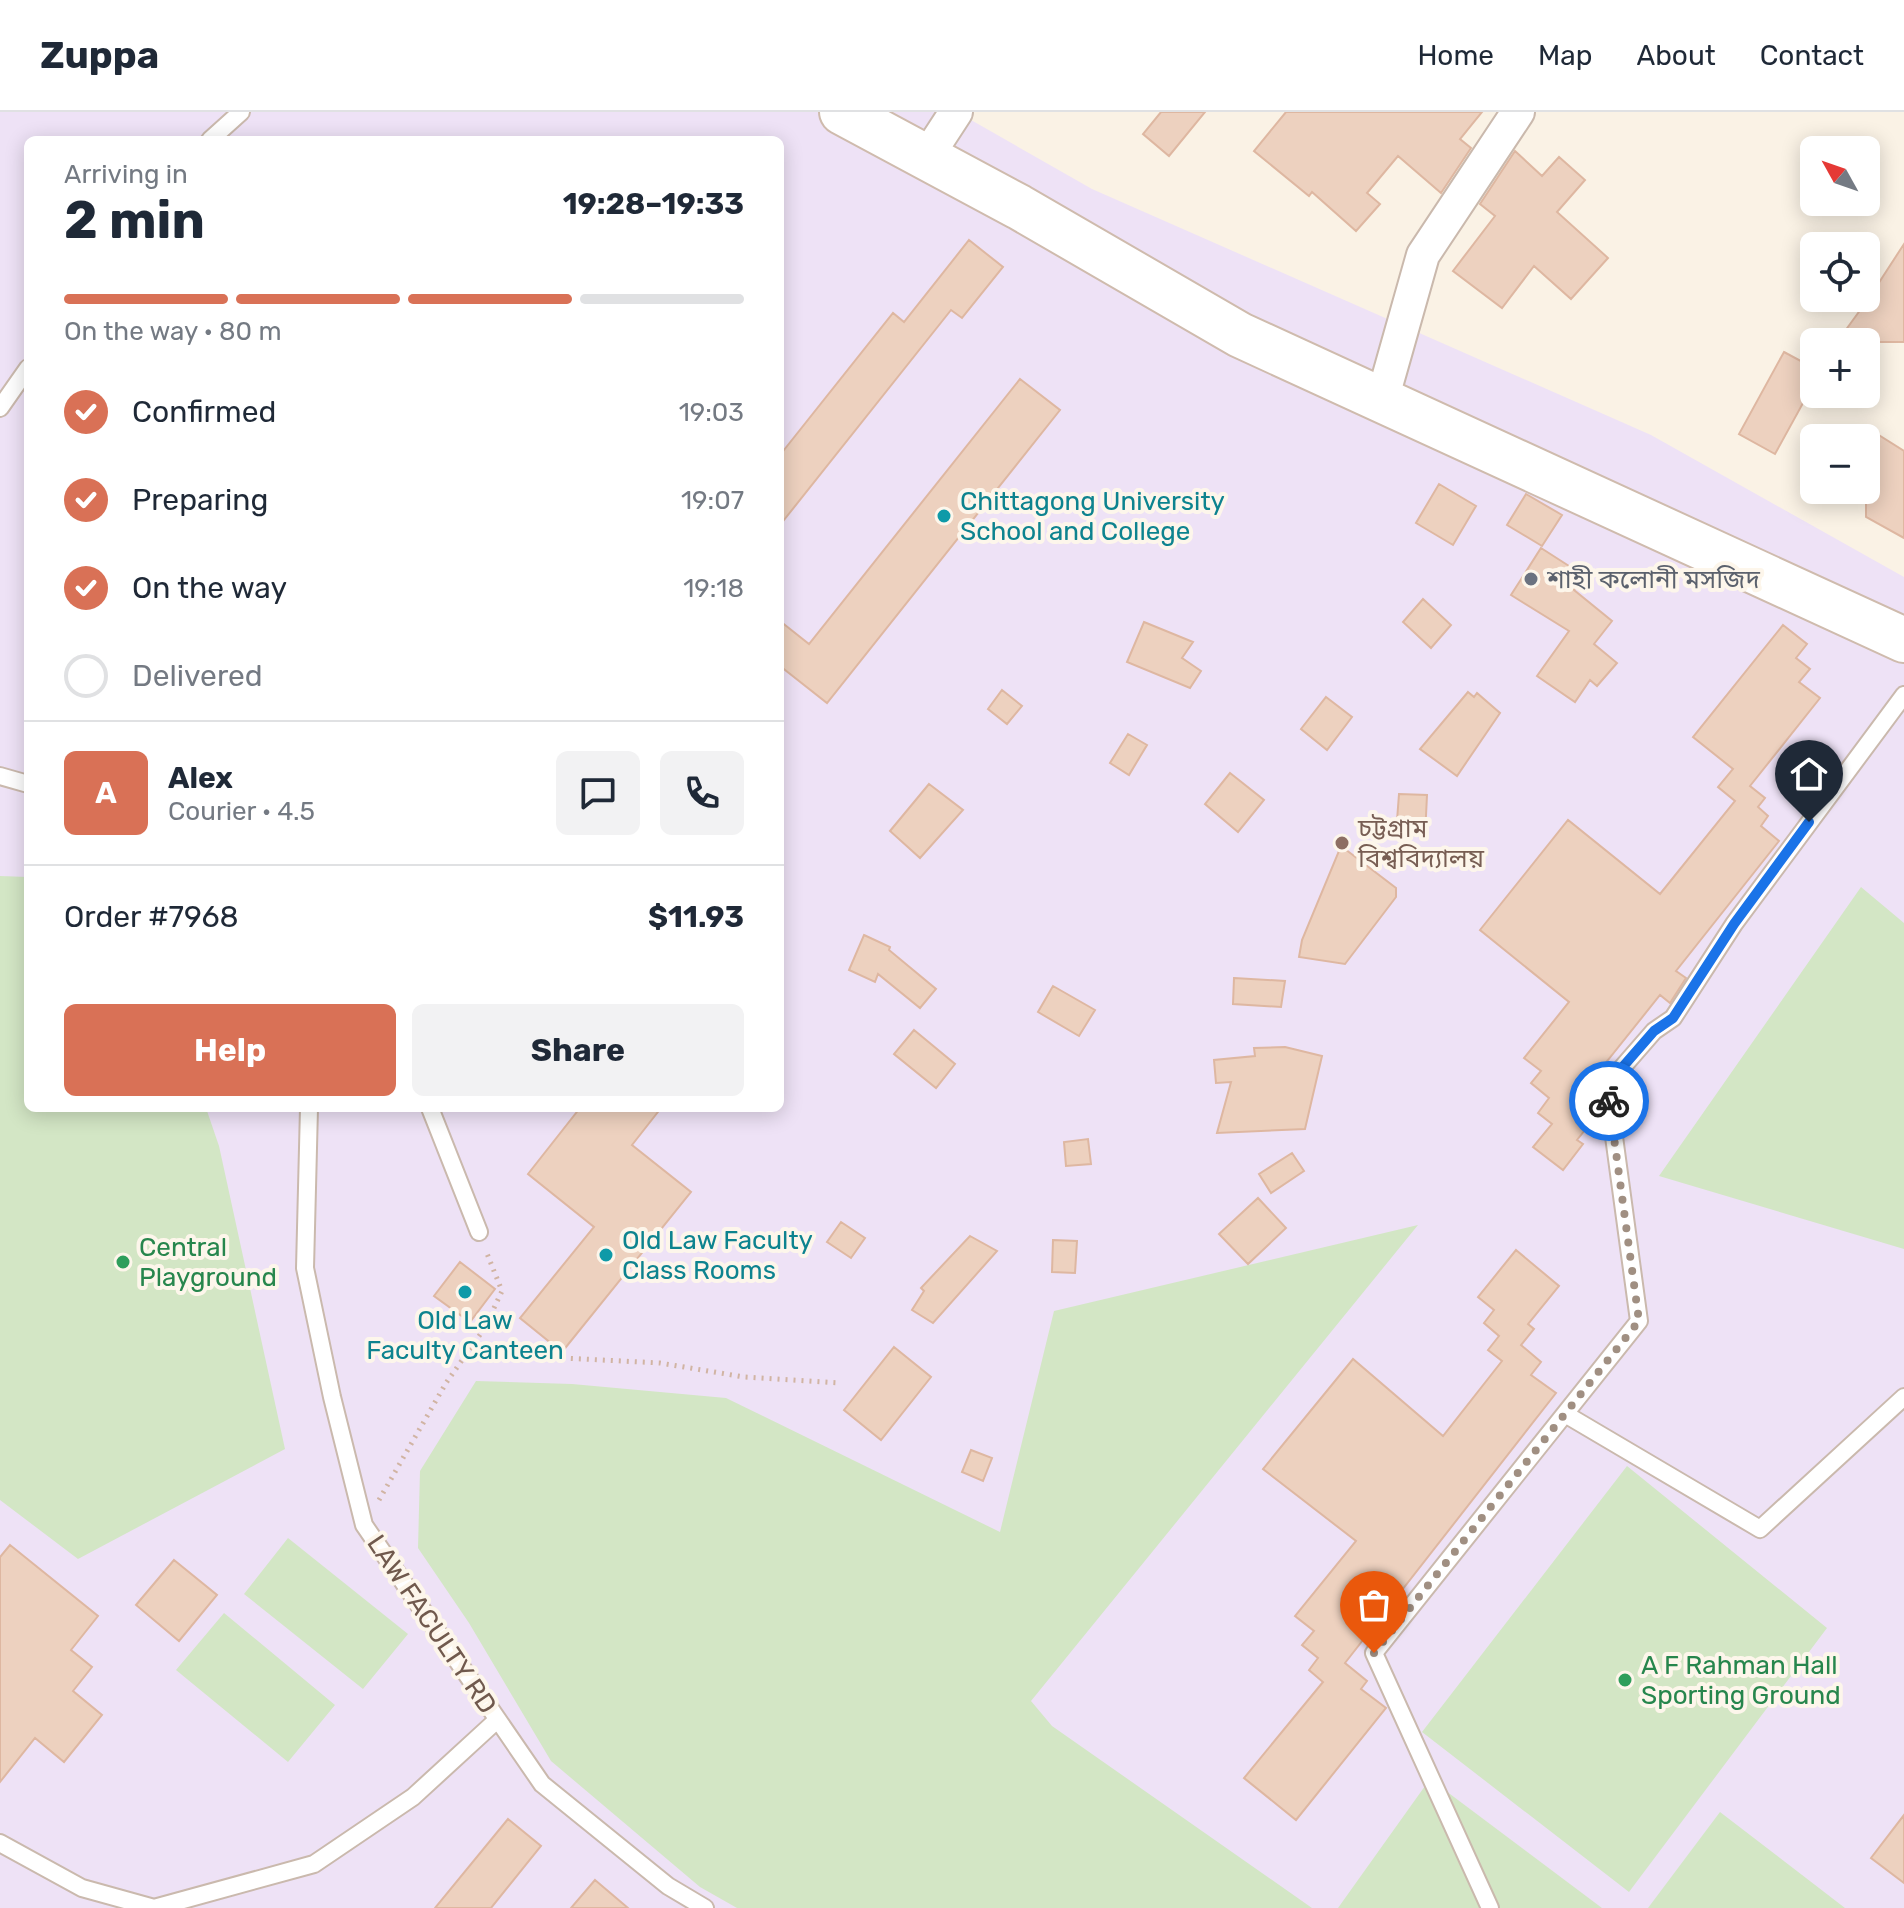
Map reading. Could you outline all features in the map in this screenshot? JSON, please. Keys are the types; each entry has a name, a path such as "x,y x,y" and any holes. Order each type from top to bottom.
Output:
{"street":[{"path":"842,112 1240,335 1904,640"},
{"path":"926,158 956,112"},
{"path":"1382,400 1423,255 1518,112"}],"lane":[{"path":"214,136 241,112"},
{"path":"0,408 24,374"},
{"path":"1490,1908 1374,1653 1639,1321 1607,1085 1654,1031 1673,1018 1734,924 1904,695"},
{"path":"0,776 24,783"},
{"name":"LAW FACULTY RD","path":"309,1112 305,1268 332,1397 364,1525 542,1784 668,1886 705,1908"},
{"path":"432,1112 479,1232"},
{"path":"1565,1414 1760,1529 1904,1397"},
{"path":"0,1843 82,1888 154,1908 314,1864 413,1797 497,1720"}],"path":[{"path":"364,1525 484,1329 502,1291 479,1232"},
{"path":"467,1353 646,1362 744,1377 840,1383"}],"shaded area":[{"name":"চট্টগ্রাম বিশ্ববিদ্যালয়","path":"0,112 957,112 1092,189 1651,435 1904,577 1904,1908 0,1908"}],"green space":[{"name":"Central Playground","path":"0,876 24,877 24,1112 207,1112 219,1146 285,1449 78,1559 0,1500"},
{"path":"1861,887 1904,923 1904,1249 1659,1176"},
{"path":"1418,1225 1031,1701 1052,1726 1312,1908 737,1908 700,1887 551,1761 469,1623 418,1548 420,1471 476,1381 572,1384 726,1398 1000,1532 1054,1311"},
{"name":"A F Rahman Hall Sporting Ground","path":"1627,1466 1827,1628 1629,1892 1422,1732"},
{"path":"288,1538 408,1634 363,1689 244,1594"},
{"path":"224,1613 335,1705 288,1762 176,1670"},
{"path":"1430,1779 1602,1908 1338,1908"},
{"path":"1720,1812 1845,1908 1648,1908"}],"building":[{"path":"1161,112 1205,112 1169,156 1143,134"},
{"path":"1286,112 1482,112 1460,139 1471,148 1441,193 1398,156 1367,193 1380,204 1356,231 1312,192 1309,196 1254,151"},
{"path":"1515,151 1542,176 1559,157 1585,180 1557,212 1608,258 1571,299 1534,266 1502,308 1453,271 1495,216 1480,204"},
{"path":"969,240 1003,267 962,318 951,310 784,520 784,450 893,313 904,322"},
{"path":"1904,244 1904,342 1880,342 1880,328 1847,328 1859,312 1880,312 1880,281"},
{"path":"1784,352 1800,361 1800,408 1775,454 1739,434"},
{"name":"Chittagong University School and College","path":"1020,379 1060,410 827,703 784,669 784,624 809,644"},
{"path":"1880,436 1904,451 1904,538 1866,517 1866,504 1880,504"},
{"path":"1439,484 1476,506 1453,545 1416,523"},
{"path":"1526,494 1562,515 1542,546 1507,525"},
{"path":"1541,548 1583,575 1574,590 1612,621 1594,644 1617,663 1597,686 1590,680 1575,702 1537,676 1569,631 1511,595"},
{"path":"1423,599 1451,625 1431,648 1403,622"},
{"path":"1144,622 1193,642 1182,658 1201,671 1190,688 1127,662"},
{"path":"1783,625 1807,644 1796,658 1810,669 1799,682 1820,698 1750,786 1765,798 1758,807 1768,816 1761,826 1779,841 1676,971 1686,978 1670,1003 1660,995 1576,1100 1588,1109 1580,1118 1589,1125 1577,1140 1583,1144 1563,1170 1533,1147 1552,1124 1538,1113 1549,1098 1531,1083 1541,1071 1524,1058 1569,1002 1480,930 1568,820 1660,894 1735,801 1718,787 1733,769 1693,737"},
{"path":"1002,690 1022,706 1007,724 988,709"},
{"path":"1468,692 1474,697 1477,693 1500,713 1457,776 1420,749"},
{"path":"1326,697 1352,717 1327,750 1301,729"},
{"path":"1128,734 1147,745 1129,775 1110,763"},
{"path":"1230,773 1264,800 1238,832 1205,804"},
{"path":"929,784 963,810 920,858 890,831"},
{"path":"1399,794 1427,795 1425,836 1396,834"},
{"path":"1341,846 1396,888 1396,897 1345,964 1299,957 1302,940"},
{"path":"864,935 890,947 889,950 936,989 920,1008 878,974 875,982 849,970"},
{"path":"1234,978 1285,981 1281,1007 1233,1004"},
{"path":"1053,986 1095,1010 1079,1036 1038,1012"},
{"path":"914,1030 955,1064 936,1088 894,1054"},
{"path":"1285,1047 1322,1056 1305,1129 1217,1133 1231,1082 1216,1083 1214,1060 1255,1056 1254,1048"},
{"path":"577,1112 658,1112 632,1145 691,1192 562,1352 520,1318 594,1227 528,1174"},
{"path":"1088,1139 1091,1164 1066,1166 1064,1142"},
{"path":"1292,1153 1304,1171 1271,1193 1259,1174"},
{"path":"1258,1198 1286,1228 1248,1264 1219,1234"},
{"path":"841,1222 865,1238 851,1258 827,1242"},
{"path":"970,1236 997,1251 933,1323 912,1310 924,1291 921,1288"},
{"path":"1053,1240 1077,1241 1075,1273 1052,1272"},
{"path":"1516,1250 1559,1286 1528,1324 1534,1329 1521,1345 1541,1362 1531,1375 1556,1393 1345,1663 1367,1681 1361,1689 1386,1708 1296,1820 1244,1778 1323,1682 1309,1670 1318,1658 1302,1645 1314,1631 1295,1616 1356,1541 1263,1469 1353,1359 1443,1436 1502,1361 1488,1350 1499,1336 1484,1323 1494,1310 1478,1297"},
{"name":"Old Law Faculty Canteen","path":"460,1262 495,1289 470,1322 434,1296"},
{"path":"894,1347 931,1377 881,1440 844,1410"},
{"path":"971,1450 992,1458 983,1481 962,1472"},
{"path":"10,1545 98,1616 71,1650 92,1667 73,1691 102,1715 64,1762 35,1738 0,1782 0,1557"},
{"path":"174,1560 217,1595 179,1641 136,1605"},
{"path":"1904,1815 1904,1883 1871,1858"},
{"path":"508,1819 541,1846 491,1908 435,1908"},
{"path":"595,1880 628,1908 571,1908"}],"way so far":[{"path":"1374,1653 1639,1321 1609,1101"}],"place":[{"name":"Chittagong University School and College","path":"944,516"},
{"name":"শাহী কলোনী মসজিদ","path":"1531,579"},
{"name":"চট্টগ্রাম বিশ্ববিদ্যালয়","path":"1342,843"},
{"name":"Old Law Faculty Class Rooms","path":"606,1255"},
{"name":"Central Playground","path":"123,1262"},
{"name":"Old Law Faculty Canteen","path":"465,1292"},
{"name":"A F Rahman Hall Sporting Ground","path":"1625,1680"}],"route":[{"path":"1609,1101 1607,1085 1654,1031 1673,1018 1697,986 1734,924 1809,822"}]}
